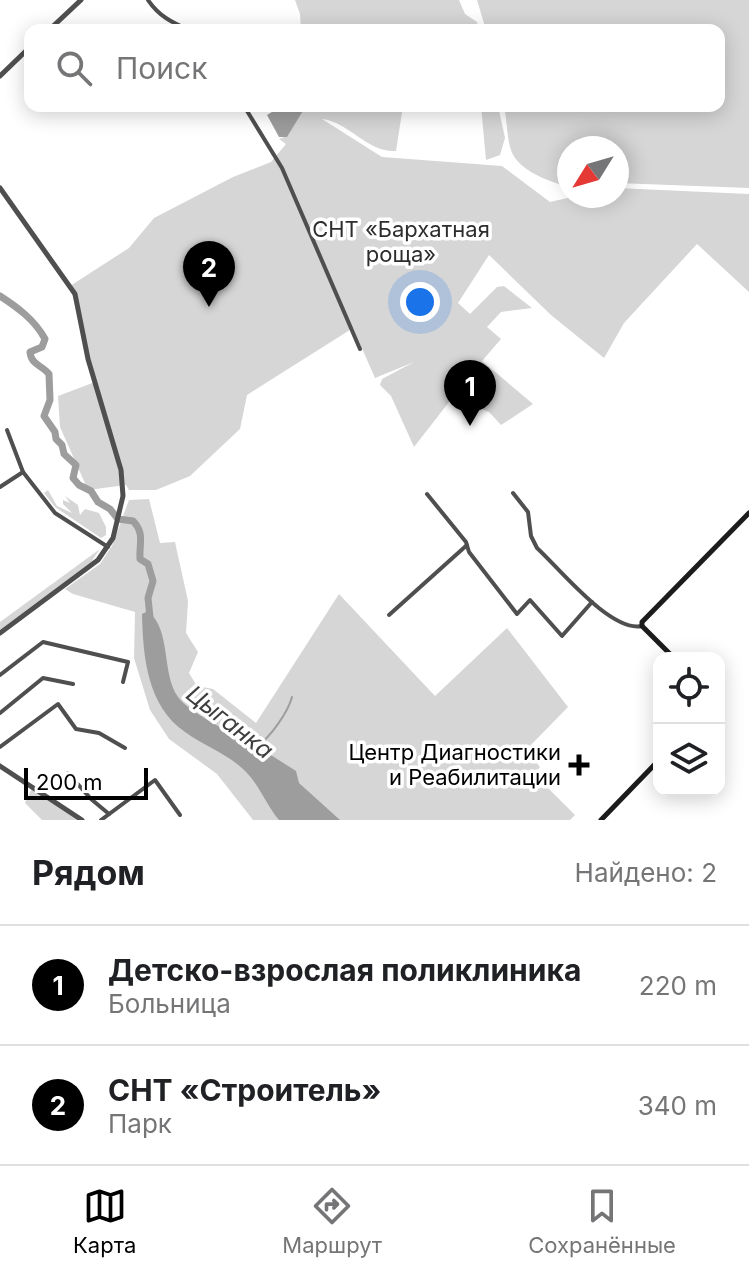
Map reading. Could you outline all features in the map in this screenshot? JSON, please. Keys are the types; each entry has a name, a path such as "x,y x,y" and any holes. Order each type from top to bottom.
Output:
{"main road":[{"path":"668,652 642,626 650,613 749,513"},
{"path":"601,820 653,766"}],"street":[{"path":"55,24 81,0"},
{"path":"148,0 156,12 176,24"},
{"path":"0,76 24,53"},
{"path":"248,112 282,168 360,349"},
{"path":"0,188 75,294 88,359 121,470 123,496 116,532 98,560 0,633"},
{"path":"7,430 23,472 55,513 108,547"},
{"path":"0,487 23,472"},
{"path":"513,493 528,512 532,542 592,602 622,623 642,626"},
{"path":"427,494 517,614 530,600 562,636 592,602"},
{"path":"389,615 467,545"},
{"path":"0,675 43,642 128,662 123,682"},
{"path":"0,713 43,678 73,684"},
{"path":"0,746 58,704 76,729 99,733 125,748"},
{"path":"0,766 82,820"},
{"path":"68,773 109,814"},
{"path":"101,820 155,780 180,815"}],"green space":[{"path":"295,0 459,0 465,14 478,24 301,24"},
{"path":"477,0 749,0 749,188 629,183 629,136 557,136 557,183 525,168 514,157 505,112 725,112 725,24 484,24"},
{"name":"СНТ «Бархатная роща»","path":"302,112 402,112 396,151 376,147 332,121 322,119 382,157 502,166 550,202 557,200 557,208 629,208 629,189 749,194 749,292 697,244 624,323 604,358 551,315 489,255 458,303 470,314 497,287 504,286 532,308 501,312 487,327 501,339 482,361 533,404 501,425 489,412 453,397 414,447 391,396 380,385 382,379 414,362 375,378 353,328 247,395 240,429 190,476 156,490 129,490 126,485 88,490 60,427 58,396 95,382 70,286 129,248 154,218 233,177 271,162 286,144 279,139 287,136"},
{"path":"482,112 499,112 505,138 500,155 486,160"},
{"path":"48,490 57,506 72,513 63,504 63,500 70,503 65,496 78,505 80,515 85,509 99,513 106,527 106,535 101,538 55,507 44,493"},
{"path":"149,499 160,543 175,542 188,601 186,633 198,652 189,673 197,686 213,689 256,723 339,594 435,696 507,628 568,707 526,750 540,767 535,773 537,777 575,815 570,820 253,820 217,774 169,739 150,710 134,658 135,612 65,589 100,564 112,546 129,500"},
{"path":"100,549 91,562 0,630 0,622"},
{"path":"32,788 80,820 42,820 25,803"}],"shaded area":[{"path":"272,112 302,112 287,137 279,137 267,115"},
{"path":"148,611 155,619 164,641 170,676 178,697 192,710 257,746 254,753 257,755 263,750 296,771 299,783 340,820 279,820 243,769 172,721 155,694 146,663 142,614"}],"waterway":[{"name":"Цыганка","path":"0,296 31,320 45,339 42,347 30,352 35,362 49,374 50,400 44,416 62,445 64,454 76,465 73,478 91,491 98,502 110,509 118,519 133,521 139,530 140,559 148,564 153,581 148,598 150,617"},
{"path":"257,746 278,724 292,697"}],"place":[{"name":"СНТ «Строитель»","path":"209,307"},
{"name":"Детско-взрослая поликлиника","path":"470,426"},
{"name":"Центр Диагностики и Реабилитации","path":"579,765"}]}
